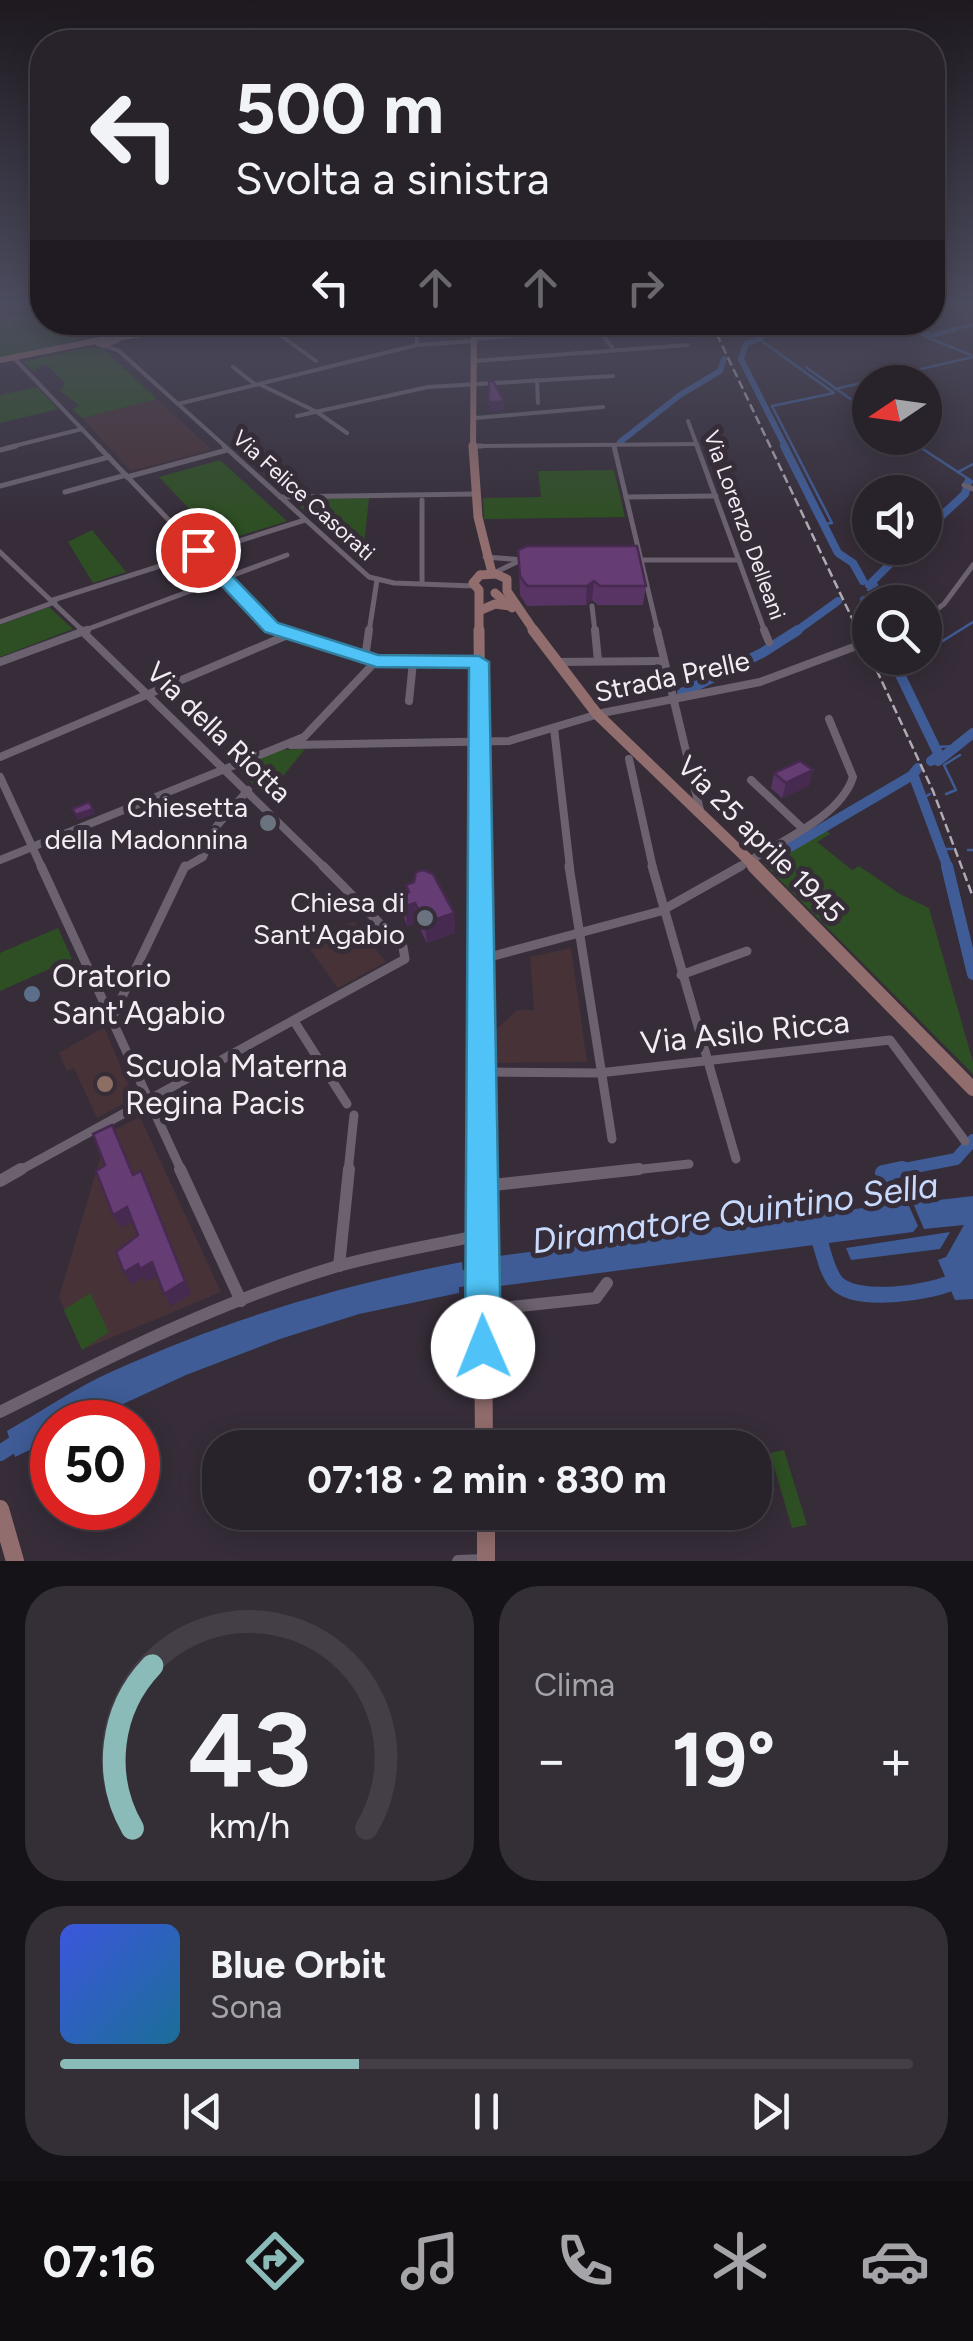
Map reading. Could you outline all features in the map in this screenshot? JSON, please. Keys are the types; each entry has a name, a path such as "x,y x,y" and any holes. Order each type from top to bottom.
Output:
{"main road":[{"path":"475,377 476,480 491,583 479,662 484,1430"},
{"path":"476,480 473,494 491,583"},
{"path":"473,494 491,583"},
{"name":"Via 25 aprile 1945","path":"491,583 523,617 597,714 756,867 973,1089"},
{"path":"0,1508 15,1561"},
{"path":"486,1530 486,1560"}],"street":[{"path":"32,377 272,628 378,661 479,662"},
{"name":"Via Felice Casorati","path":"147,377 377,580 491,583 525,560 491,583"},
{"path":"247,377 317,412 347,433"},
{"path":"178,404 291,377"},
{"path":"298,416 428,387 597,377"},
{"path":"536,380 538,403"},
{"path":"476,418 602,407"},
{"name":"Via Lorenzo Delleani","path":"688,421 769,642"},
{"path":"0,450 82,430"},
{"path":"476,446 697,444"},
{"path":"614,445 662,660 702,815"},
{"path":"64,492 227,450"},
{"path":"0,486 109,457"},
{"path":"280,497 473,494"},
{"path":"626,497 716,496"},
{"path":"422,500 422,582"},
{"path":"0,622 305,520"},
{"name":"Via della Riotta","path":"0,552 226,768 403,947 405,959 294,1021"},
{"path":"0,662 222,576 287,555"},
{"path":"621,560 739,560"},
{"path":"942,605 973,565"},
{"path":"365,658 377,580"},
{"path":"592,606 598,661"},
{"path":"0,757 290,634"},
{"name":"Strada Prelle","path":"291,744 509,741 597,714 760,682 852,647"},
{"path":"557,662 662,660"},
{"path":"0,860 291,744 304,737 378,661"},
{"path":"408,701 413,662"},
{"path":"482,959 662,911 756,867 756,856 832,815 852,786 853,777 830,719"},
{"path":"554,728 577,934 612,1139"},
{"path":"629,759 662,911 736,1159"},
{"path":"0,777 241,1302"},
{"path":"751,780 802,828"},
{"path":"112,1018 186,864 203,856 214,828 248,790"},
{"path":"681,975 747,951"},
{"path":"0,1181 294,1021 351,1109 338,1266"},
{"name":"Via Asilo Ricca","path":"480,1072 599,1074 890,1040 965,1141"},
{"path":"481,1186 689,1164"},
{"path":"0,1412 126,1348 338,1266 481,1234"},
{"path":"482,1304 596,1298 607,1283"},
{"path":"458,1561 486,1560"}],"shaded area":[{"path":"157,399 212,450 131,471 82,418"},
{"path":"354,922 386,962 338,988 305,942 299,945 294,939"},
{"path":"571,948 587,1062 493,1063 493,1032 517,1010 534,1010 530,957"},
{"name":"Scuola Materna Regina Pacis","path":"104,1027 134,1098 97,1118 74,1068 67,1071 59,1053"},
{"path":"140,1117 221,1292 82,1350 59,1297 101,1155 94,1140"}],"green space":[{"path":"59,377 134,377 157,399 82,418 73,410 79,405 60,391 65,383"},
{"path":"37,387 58,409 0,423 0,395"},
{"path":"220,460 287,521 221,542 159,477"},
{"path":"614,470 625,517 484,519 483,498 541,497 538,471"},
{"path":"369,498 362,563 292,499"},
{"path":"92,530 126,572 93,583 68,542"},
{"path":"49,607 73,629 0,657 0,625"},
{"path":"305,749 266,797 236,768 278,750"},
{"path":"826,830 830,834 817,842 852,870 859,866 929,908 973,1062 973,1074 764,864 768,856 775,861"},
{"path":"58,928 72,959 0,991 0,953"},
{"path":"90,1293 109,1332 82,1350 64,1310"},
{"path":"784,1450 807,1525 792,1528 772,1453"}],"water":[{"path":"973,1196 973,1299 955,1300 938,1260 946,1257 964,1225 924,1229 913,1203"},
{"path":"901,1203 909,1206 918,1226 913,1232 500,1286 499,1256"},
{"path":"950,1232 940,1249 851,1260 846,1248"},
{"path":"462,1262 464,1286 459,1287 459,1293 359,1314 280,1339 132,1400 59,1400 113,1371 198,1336 284,1306"},
{"path":"30,1417 30,1450 15,1457 7,1431"}],"building":[{"path":"489,381 493,381 504,401 489,403"},
{"path":"527,546 637,546 646,586 600,586 594,581 587,586 527,586 520,576 518,550"},
{"path":"800,761 813,770 786,783 774,773"},
{"path":"89,802 93,809 76,815 72,809"},
{"path":"416,872 433,874 454,913 425,923 415,903 406,906 401,895 409,892 406,885 414,882"},
{"path":"112,1125 133,1175 141,1171 185,1281 164,1294 152,1262 124,1272 116,1252 138,1235 127,1207 113,1215 96,1171 105,1165 93,1134"}],"waterway":[{"path":"620,442 710,377"},
{"path":"750,377 786,448"},
{"path":"812,377 834,393 772,406 832,523 824,524"},
{"path":"820,377 836,389"},
{"path":"836,389 887,377"},
{"path":"836,389 852,400"},
{"path":"784,446 838,553 853,563 863,581"},
{"path":"932,455 973,482"},
{"path":"958,472 973,464"},
{"path":"942,515 965,494 968,482"},
{"path":"869,585 889,565"},
{"path":"796,631 838,601"},
{"path":"942,641 973,622"},
{"path":"682,693 796,631"},
{"path":"900,675 939,755 931,761"},
{"path":"938,761 973,733"},
{"path":"936,747 957,746"},
{"path":"946,794 956,790 944,765 960,755"},
{"path":"918,768 913,774 948,868"},
{"path":"780,853 911,776"},
{"path":"923,798 930,794"},
{"path":"943,849 952,849"},
{"path":"968,850 973,850"},
{"path":"947,866 973,974"},
{"path":"889,1172 956,1159 973,1140"},
{"path":"899,1213 883,1173 902,1169"},
{"path":"818,1236 835,1281 858,1293 894,1294 931,1289 957,1280"},
{"name":"Diramatore Quintino Sella","path":"451,1280 508,1272"},
{"name":"Diramatore Quintino Sella","path":"0,1453 20,1440"}],"railway":[{"path":"737,377 852,618"},
{"path":"879,675 933,791 973,897"}],"place":[{"name":"Chiesetta della Madonnina","path":"268,823"},
{"name":"Chiesa di Sant'Agabio","path":"425,918"},
{"name":"Oratorio Sant'Agabio","path":"32,994"},
{"name":"Scuola Materna Regina Pacis","path":"105,1084"}],"route":[{"path":"198,550 272,628 376,661 479,662 483,1347"}]}
